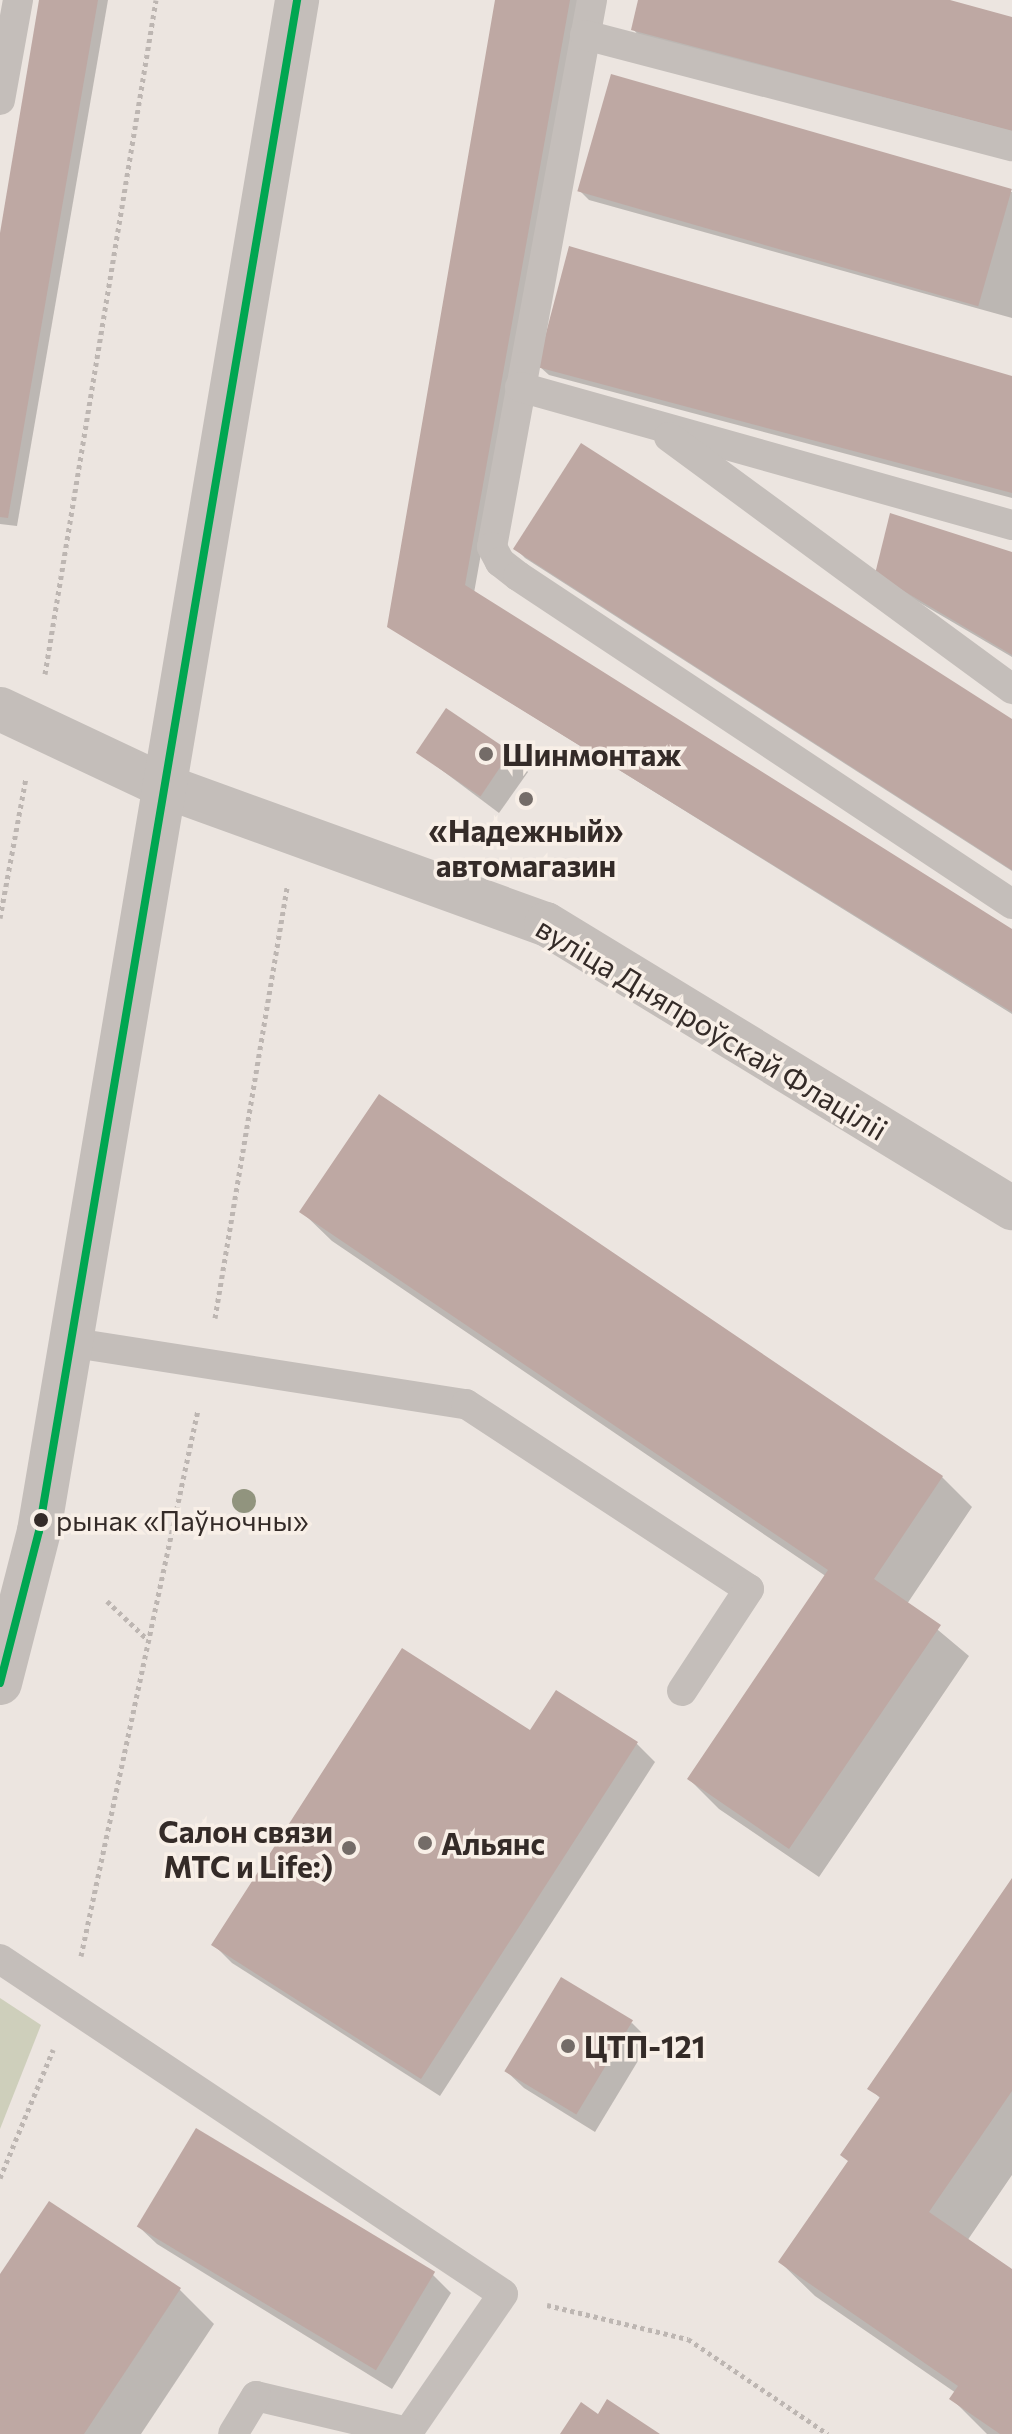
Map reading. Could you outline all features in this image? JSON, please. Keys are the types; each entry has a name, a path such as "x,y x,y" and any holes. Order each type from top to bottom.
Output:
{"street":[{"path":"0,1683 39,1531 68,1342 297,0"},
{"name":"вуліца Дняпроўскай Флаціліі","path":"18,718 164,786 546,924 1010,1203"}],"lane":[{"path":"0,100 18,0"},
{"path":"592,0 492,547 500,562 1012,904"},
{"path":"585,35 1012,146"},
{"path":"520,387 1012,525"},
{"path":"652,424 1012,689"},
{"path":"68,1342 466,1404 749,1589 682,1691"},
{"path":"0,1959 503,2294 408,2432 256,2396 233,2434"}],"path":[{"path":"0,918 18,718 156,0"},
{"path":"0,2178 71,2006 208,1364 296,833"},
{"path":"107,1601 148,1640"},
{"path":"503,2294 688,2339 828,2434"}],"green space":[{"path":"0,1998 41,2025 0,2129"}],"building":[{"path":"39,0 98,0 8,518 0,517 0,233"},
{"path":"495,0 570,0 465,585 1012,929 1012,1012 387,627"},
{"path":"638,0 950,0 1012,17 1012,131 631,30"},
{"path":"611,74 1012,189 978,306 577,191"},
{"path":"569,246 1012,376 1012,493 537,367"},
{"path":"581,443 1012,719 1012,870 513,549"},
{"path":"890,513 1012,552 1012,655 875,574"},
{"path":"446,708 511,752 480,796 416,753"},
{"path":"379,1094 943,1476 874,1579 941,1625 789,1849 687,1779 828,1570 299,1212"},
{"name":"Альянс","path":"402,1648 530,1730 556,1690 638,1742 421,2079 211,1945"},
{"path":"1012,1878 1012,2091 929,2212 1012,2269 1012,2434 1000,2434 949,2399 958,2386 778,2262 848,2161 840,2155 880,2097 867,2089"},
{"name":"ЦТП-121","path":"561,1977 633,2020 576,2115 504,2071"},
{"path":"196,2128 435,2272 376,2370 137,2227"},
{"path":"49,2201 181,2288 84,2434 0,2434 0,2274"},
{"path":"607,2399 660,2434 560,2434 581,2402 598,2414"}],"transit line":[{"path":"0,1683 39,1531 297,0"}],"place":[{"name":"Шинмонтаж","path":"486,754"},
{"name":"«Надежный» автомагазин","path":"526,799"},
{"name":"рынак «Паўночны»","path":"41,1520"},
{"name":"Альянс","path":"425,1843"},
{"name":"Салон связи МТС и Life:)","path":"349,1848"},
{"name":"ЦТП-121","path":"568,2046"}]}
